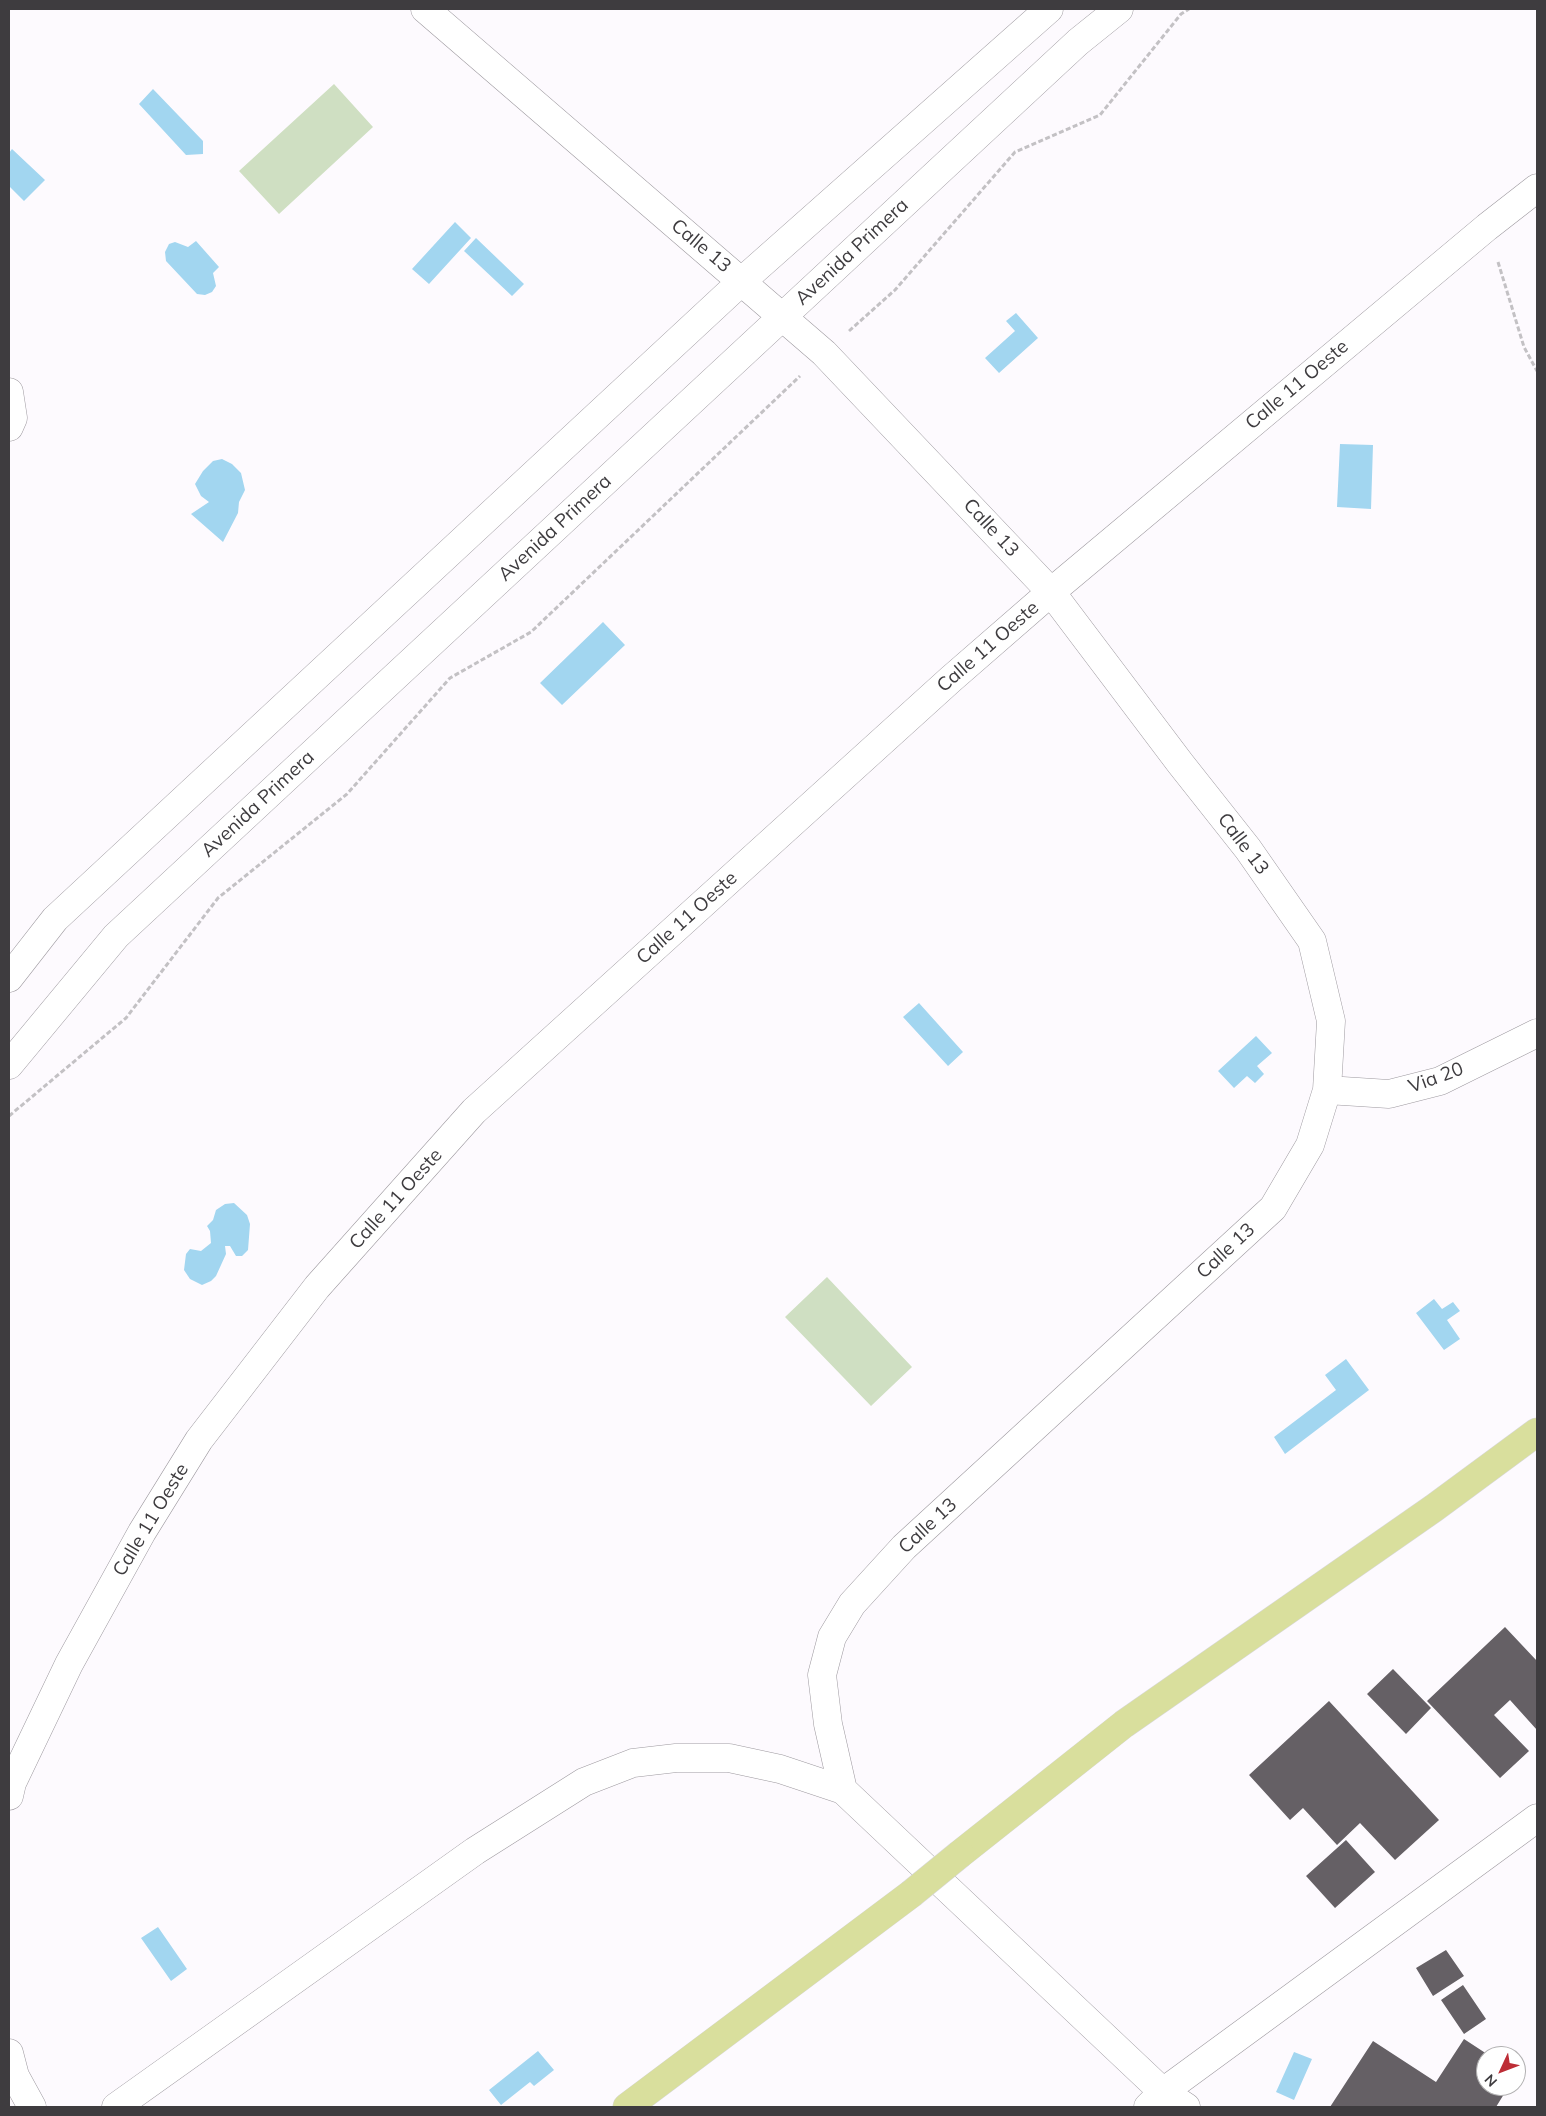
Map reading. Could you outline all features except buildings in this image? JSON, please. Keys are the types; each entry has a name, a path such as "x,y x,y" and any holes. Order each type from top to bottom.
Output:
{"main road":[{"path":"627,2107 911,1894 1124,1724 1426,1514 1537,1432"}],"street":[{"name":"Calle 13","path":"425,9 783,316 824,354 1051,592 1180,763 1248,848 1312,941 1331,1021 1327,1090 1310,1145 1273,1208 904,1547 852,1604 832,1637 822,1675 828,1724 843,1790"},
{"path":"9,978 55,919 742,281 1049,9"},
{"name":"Avenida Primera","path":"9,1065 116,936 1078,42 1119,9"},
{"name":"Calle 11 Oeste","path":"9,1796 12,1783 69,1664 142,1532 199,1440 317,1287 474,1110 951,679 1051,592 1487,227 1537,188"},
{"path":"9,392 13,418 9,427"},
{"name":"Via 20","path":"1327,1090 1389,1094 1440,1081 1537,1033"},
{"path":"116,2107 476,1851 584,1782 633,1763 676,1758 729,1758 780,1769 843,1790 1156,2100 1186,2107"},
{"path":"1156,2100 1537,1818"},
{"path":"9,2053 15,2076 32,2107"}],"path":[{"path":"9,1116 126,1018 218,898 347,794 450,678 531,632 824,354 896,290 1015,152 1100,116 1181,14 1189,9"},
{"path":"1487,227 1524,347 1537,371"}],"green space":[{"path":"334,84 373,127 279,214 239,171"},
{"path":"827,1277 912,1367 871,1406 785,1317"}],"water":[{"path":"153,89 203,141 203,154 186,155 139,104"},
{"path":"12,149 45,180 24,201 9,186 9,153"},
{"path":"455,222 471,238 429,284 412,269"},
{"path":"476,238 524,284 512,296 464,251"},
{"path":"196,241 219,267 213,273 216,286 212,292 205,295 197,294 166,261 165,252 169,244 175,242 188,247"},
{"path":"1016,313 1038,338 999,373 985,358 1015,331 1006,321"},
{"path":"1340,444 1373,445 1371,509 1337,507"},
{"path":"222,459 232,464 241,473 245,490 239,502 238,513 223,542 191,514 209,502 201,496 195,484 203,471 213,461"},
{"path":"603,622 625,645 562,705 540,683"},
{"path":"919,1003 963,1052 948,1066 903,1017"},
{"path":"1256,1036 1272,1053 1257,1066 1264,1074 1255,1083 1247,1076 1234,1088 1218,1071"},
{"path":"234,1203 247,1215 250,1224 248,1250 242,1256 236,1256 230,1246 225,1246 226,1254 216,1276 211,1281 202,1285 190,1279 184,1270 186,1254 190,1249 201,1251 211,1243 210,1231 207,1226 213,1220 216,1210 225,1204"},
{"path":"1434,1299 1442,1309 1453,1302 1460,1311 1447,1320 1460,1339 1444,1350 1416,1313"},
{"path":"1346,1359 1369,1390 1285,1454 1274,1437 1336,1390 1325,1375"},
{"path":"158,1927 187,1969 171,1981 141,1938"},
{"path":"538,2051 554,2070 534,2086 530,2082 501,2105 489,2090"},
{"path":"1294,2052 1312,2059 1294,2100 1276,2092"}]}
